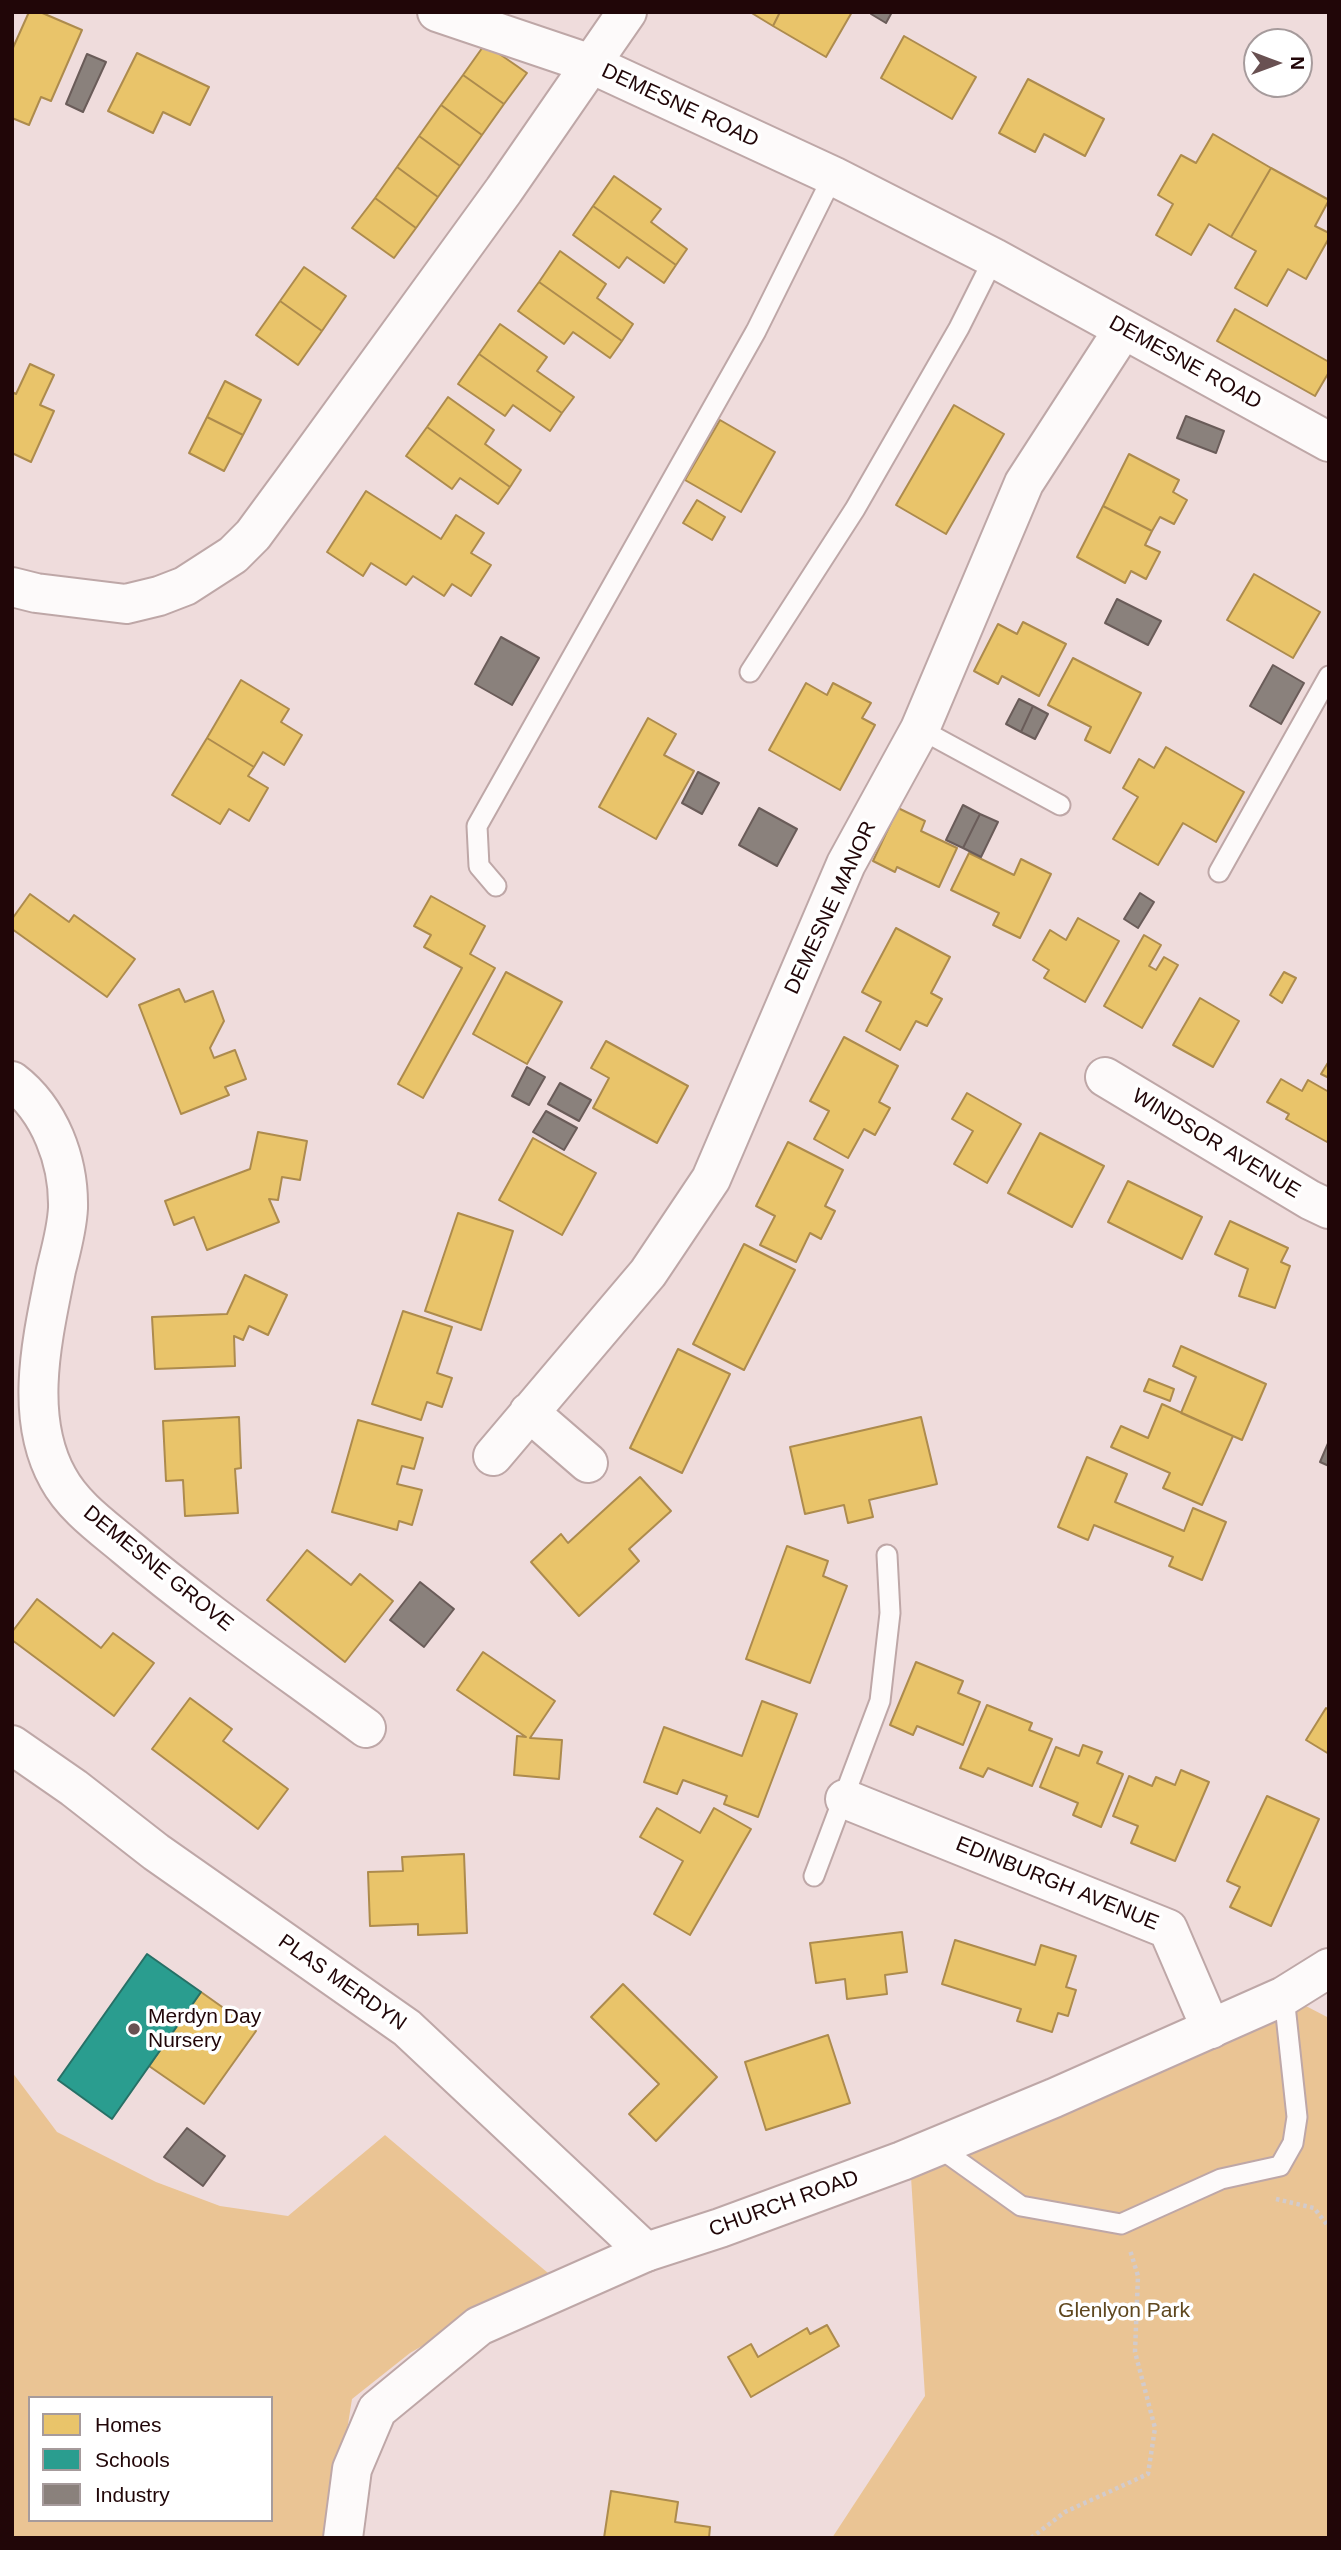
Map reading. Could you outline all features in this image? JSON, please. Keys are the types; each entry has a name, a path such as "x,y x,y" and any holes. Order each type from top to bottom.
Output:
{"street":[{"path":"437,12 591,64 627,12"},
{"name":"DEMESNE ROAD","path":"12,587 36,593 127,604 185,586 233,555 253,535 300,471 504,190 591,64 833,176 994,258 1329,442"},
{"name":"DEMESNE MANOR","path":"493,1456 648,1273 711,1179 846,864 920,729 1024,483 1123,330"},
{"name":"WINDSOR AVENUE","path":"1105,1077 1329,1209"},
{"name":"DEMESNE GROVE","path":"12,1081 37,1106 51,1129 61,1155 66,1182 68,1209 45,1323 39,1387 42,1434 58,1479 75,1502 148,1565 366,1728"},
{"path":"529,1412 588,1463"},
{"name":"PLAS MERDYN","path":"12,1745 74,1788 156,1852 407,2028 646,2252"},
{"name":"EDINBURGH AVENUE","path":"845,1799 1168,1929 1211,2029"},
{"name":"CHURCH ROAD","path":"342,2538 352,2469 377,2410 479,2326 646,2252 720,2228 937,2146 1284,1996 1329,1968"}],"lane":[{"path":"495,887 479,866 477,826 756,331 833,176"},
{"path":"750,672 855,509 959,328 994,258"},
{"path":"1219,872 1329,676"},
{"path":"920,729 1060,804"},
{"path":"814,1875 880,1702 890,1613 887,1555"},
{"path":"937,2146 1021,2206 1121,2224 1221,2179 1280,2166 1293,2143 1297,2118 1284,1996"}],"path":[{"path":"1031,2538 1065,2512 1148,2474 1155,2428 1135,2352 1138,2276"}],"green space":[{"name":"Glenlyon Park","path":"1304,2005 1329,2018 1329,2538 832,2538 925,2396 911,2177"},
{"path":"12,2072 57,2132 156,2182 220,2206 288,2216 385,2135 548,2273 410,2353 352,2399 330,2538 12,2538"}],"building: Homes":[{"path":"29,12 40,12 82,30 51,101 41,97 29,125 12,118 12,50"},
{"path":"750,12 780,12 773,26"},
{"path":"780,12 852,12 826,57 773,26"},
{"path":"904,36 976,77 952,119 881,78"},
{"path":"485,44 527,73 504,104 463,75"},
{"path":"137,53 209,87 190,125 163,112 153,133 108,111"},
{"path":"463,75 504,104 482,135 441,105"},
{"path":"1028,79 1104,119 1085,156 1044,134 1035,152 999,133"},
{"path":"441,105 482,135 460,166 419,136"},
{"path":"1213,134 1271,168 1231,237 1209,224 1191,255 1156,235 1173,204 1158,195 1181,155 1196,163"},
{"path":"419,136 460,166 438,197 397,167"},
{"path":"397,167 438,197 416,228 375,198"},
{"path":"1271,168 1329,200 1315,226 1329,233 1329,238 1306,279 1288,269 1267,306 1235,288 1256,251 1231,237"},
{"path":"614,176 661,209 651,222 687,249 676,265 593,206"},
{"path":"375,198 416,228 394,258 352,228"},
{"path":"593,206 676,265 664,283 627,257 619,268 573,235"},
{"path":"560,251 606,284 597,298 633,324 622,341 539,282"},
{"path":"304,267 346,296 322,331 280,301"},
{"path":"539,282 622,341 610,358 573,332 564,344 518,311"},
{"path":"280,301 322,331 298,365 256,335"},
{"path":"1235,309 1329,362 1329,372 1315,396 1217,341"},
{"path":"500,324 547,357 537,371 574,397 562,413 479,354"},
{"path":"479,354 562,413 550,431 513,405 505,416 458,384"},
{"path":"30,364 54,375 40,405 54,411 31,462 12,453 12,392 16,394"},
{"path":"225,381 261,400 243,435 207,417"},
{"path":"448,397 494,430 485,444 521,470 510,487 427,427"},
{"path":"954,405 1004,434 946,534 896,505"},
{"path":"207,417 243,435 224,471 189,453"},
{"path":"720,420 775,452 741,512 685,480"},
{"path":"427,427 510,487 498,504 460,478 452,489 406,456"},
{"path":"1129,454 1179,480 1173,492 1187,500 1174,524 1160,517 1152,531 1103,506"},
{"path":"366,491 441,539 456,515 484,533 471,553 491,565 471,596 452,584 444,596 413,576 406,585 371,563 363,576 327,552"},
{"path":"697,500 725,517 712,540 683,523"},
{"path":"1103,506 1152,531 1145,545 1160,552 1146,579 1131,571 1125,583 1077,557"},
{"path":"1254,574 1320,612 1293,658 1227,620"},
{"path":"1023,622 1066,644 1039,696 1002,676 998,684 974,671 998,624 1017,634"},
{"path":"1073,658 1141,693 1110,753 1085,740 1091,727 1048,705"},
{"path":"241,680 289,709 281,722 302,735 284,765 263,752 254,767 207,738"},
{"path":"806,683 827,695 833,683 871,703 862,718 875,725 840,790 769,750"},
{"path":"648,718 676,734 664,755 694,771 656,839 599,807"},
{"path":"207,738 254,767 248,776 268,788 249,821 229,809 220,824 172,795"},
{"path":"1166,747 1244,792 1216,842 1183,823 1158,865 1113,839 1138,797 1123,788 1139,759 1154,768"},
{"path":"898,808 925,821 921,831 957,848 939,887 897,867 895,872 873,861"},
{"path":"969,853 1014,875 1021,859 1051,874 1020,938 993,925 999,913 951,890"},
{"path":"30,894 69,922 74,915 135,959 107,997 12,929 12,919"},
{"path":"431,896 485,926 470,954 495,968 423,1098 398,1084 462,968 424,947 431,935 414,926"},
{"path":"1078,918 1119,941 1085,1002 1044,978 1049,970 1033,960 1050,930 1066,940"},
{"path":"896,928 950,957 931,993 942,999 927,1026 916,1021 900,1050 866,1031 881,1002 862,992"},
{"path":"1144,935 1161,945 1149,966 1156,970 1164,957 1178,965 1142,1028 1104,1006"},
{"path":"506,972 562,1002 527,1064 473,1034"},
{"path":"1284,972 1296,978 1282,1003 1270,995"},
{"path":"179,989 185,1002 213,991 224,1021 210,1048 214,1058 235,1050 246,1079 225,1087 229,1095 181,1114 139,1005"},
{"path":"1200,998 1239,1021 1213,1067 1173,1045"},
{"path":"844,1037 898,1066 879,1102 890,1108 875,1135 864,1129 848,1158 814,1139 829,1111 810,1101"},
{"path":"606,1041 688,1086 657,1143 593,1108 609,1078 591,1068"},
{"path":"1329,1061 1329,1078 1321,1074"},
{"path":"1281,1079 1302,1091 1308,1080 1329,1092 1327,1142 1286,1119 1289,1114 1267,1102"},
{"path":"967,1093 1021,1124 987,1183 954,1164 973,1131 952,1119"},
{"path":"258,1132 307,1141 300,1180 282,1177 278,1200 269,1199 279,1222 207,1250 194,1217 174,1225 165,1201 250,1169"},
{"path":"1040,1133 1104,1166 1072,1227 1008,1193"},
{"path":"533,1138 596,1173 562,1235 499,1200"},
{"path":"788,1142 843,1170 825,1206 835,1211 821,1239 810,1233 796,1262 760,1245 775,1216 756,1206"},
{"path":"1128,1181 1202,1217 1182,1259 1108,1222"},
{"path":"458,1213 513,1231 481,1330 425,1311"},
{"path":"1230,1221 1288,1248 1281,1262 1290,1266 1275,1308 1239,1296 1248,1269 1215,1254"},
{"path":"744,1244 795,1270 744,1370 693,1344"},
{"path":"245,1275 287,1295 268,1335 249,1326 243,1340 234,1336 235,1366 155,1369 152,1317 227,1314"},
{"path":"403,1311 452,1327 437,1373 452,1378 442,1407 427,1402 421,1420 372,1404"},
{"path":"1181,1346 1266,1384 1242,1440 1181,1413 1196,1377 1173,1366"},
{"path":"678,1349 730,1374 682,1473 630,1448"},
{"path":"1149,1379 1174,1389 1170,1401 1144,1391"},
{"path":"1162,1404 1233,1436 1202,1505 1163,1488 1170,1473 1111,1447 1121,1426 1148,1438"},
{"path":"239,1417 241,1468 235,1469 238,1513 185,1516 183,1480 166,1481 163,1421"},
{"path":"921,1417 937,1484 869,1500 873,1517 848,1523 844,1505 805,1514 790,1447"},
{"path":"358,1420 423,1438 414,1469 402,1466 397,1484 422,1490 412,1525 399,1521 397,1530 332,1512"},
{"path":"1087,1457 1127,1474 1115,1502 1184,1531 1193,1508 1226,1522 1202,1580 1169,1566 1173,1557 1094,1525 1088,1540 1058,1527"},
{"path":"640,1477 671,1511 629,1549 639,1561 579,1616 531,1562 561,1534 568,1543"},
{"path":"787,1546 828,1561 823,1576 847,1586 810,1683 746,1659"},
{"path":"307,1550 351,1585 360,1574 393,1601 345,1662 267,1600"},
{"path":"37,1599 101,1648 113,1633 154,1663 114,1716 12,1640 12,1632"},
{"path":"483,1652 555,1701 530,1738 562,1740 559,1779 514,1775 517,1736 526,1737 457,1690"},
{"path":"916,1662 963,1681 958,1693 980,1702 963,1745 917,1726 913,1735 890,1725"},
{"path":"190,1698 232,1729 223,1741 288,1789 258,1829 152,1749"},
{"path":"762,1701 797,1714 758,1817 724,1804 727,1796 683,1780 677,1794 644,1782 664,1727 742,1756"},
{"path":"987,1705 1032,1723 1029,1730 1052,1739 1032,1786 988,1768 983,1777 960,1768"},
{"path":"1326,1708 1329,1710 1329,1754 1306,1740"},
{"path":"1083,1745 1102,1752 1097,1763 1123,1774 1101,1827 1073,1815 1078,1803 1040,1787 1056,1747 1079,1756"},
{"path":"1181,1770 1209,1782 1175,1861 1131,1843 1138,1826 1113,1816 1129,1776 1152,1786 1156,1777 1175,1785"},
{"path":"1267,1796 1319,1819 1271,1926 1230,1907 1240,1887 1227,1881"},
{"path":"657,1808 700,1833 714,1808 751,1829 690,1935 654,1914 683,1861 640,1837"},
{"path":"464,1854 467,1933 418,1935 418,1924 370,1926 368,1872 403,1871 402,1857"},
{"path":"902,1932 907,1972 885,1975 887,1994 847,1999 845,1979 816,1983 810,1943"},
{"path":"955,1940 1035,1965 1041,1945 1076,1956 1066,1987 1076,1990 1068,2016 1058,2013 1052,2032 1017,2021 1021,2009 942,1984"},
{"path":"623,1984 717,2077 656,2141 629,2114 659,2084 591,2017"},
{"path":"201,1992 256,2031 204,2104 149,2066"},
{"path":"828,2035 850,2103 766,2130 745,2062"},
{"path":"827,2325 839,2346 751,2397 728,2357 751,2344 758,2357 807,2328 810,2334"},
{"path":"611,2491 678,2502 675,2522 710,2527 709,2538 604,2538"}],"building: Schools":[{"name":"Merdyn Day Nursery","path":"147,1954 201,1992 112,2119 58,2080"}],"building: Industry":[{"path":"892,12 886,23 871,14"},
{"path":"87,54 106,62 83,112 66,104"},
{"path":"1186,416 1224,431 1216,453 1177,438"},
{"path":"1117,599 1161,621 1148,645 1105,623"},
{"path":"501,637 539,658 512,705 475,684"},
{"path":"1273,665 1304,683 1281,724 1250,706"},
{"path":"1019,699 1033,706 1021,732 1006,724"},
{"path":"1033,706 1048,714 1035,739 1021,732"},
{"path":"698,772 719,783 702,814 682,803"},
{"path":"963,805 980,814 963,848 946,840"},
{"path":"759,808 797,829 777,866 739,845"},
{"path":"980,814 998,822 981,857 963,848"},
{"path":"1140,893 1154,902 1138,928 1124,919"},
{"path":"527,1067 545,1077 529,1105 512,1096"},
{"path":"560,1083 591,1100 579,1121 548,1104"},
{"path":"546,1111 577,1128 564,1150 533,1132"},
{"path":"1329,1441 1329,1466 1320,1462"},
{"path":"420,1582 454,1609 424,1647 390,1620"},
{"path":"187,2128 225,2156 203,2186 164,2157"}],"place":[{"name":"Merdyn Day Nursery","path":"134,2029"}]}
